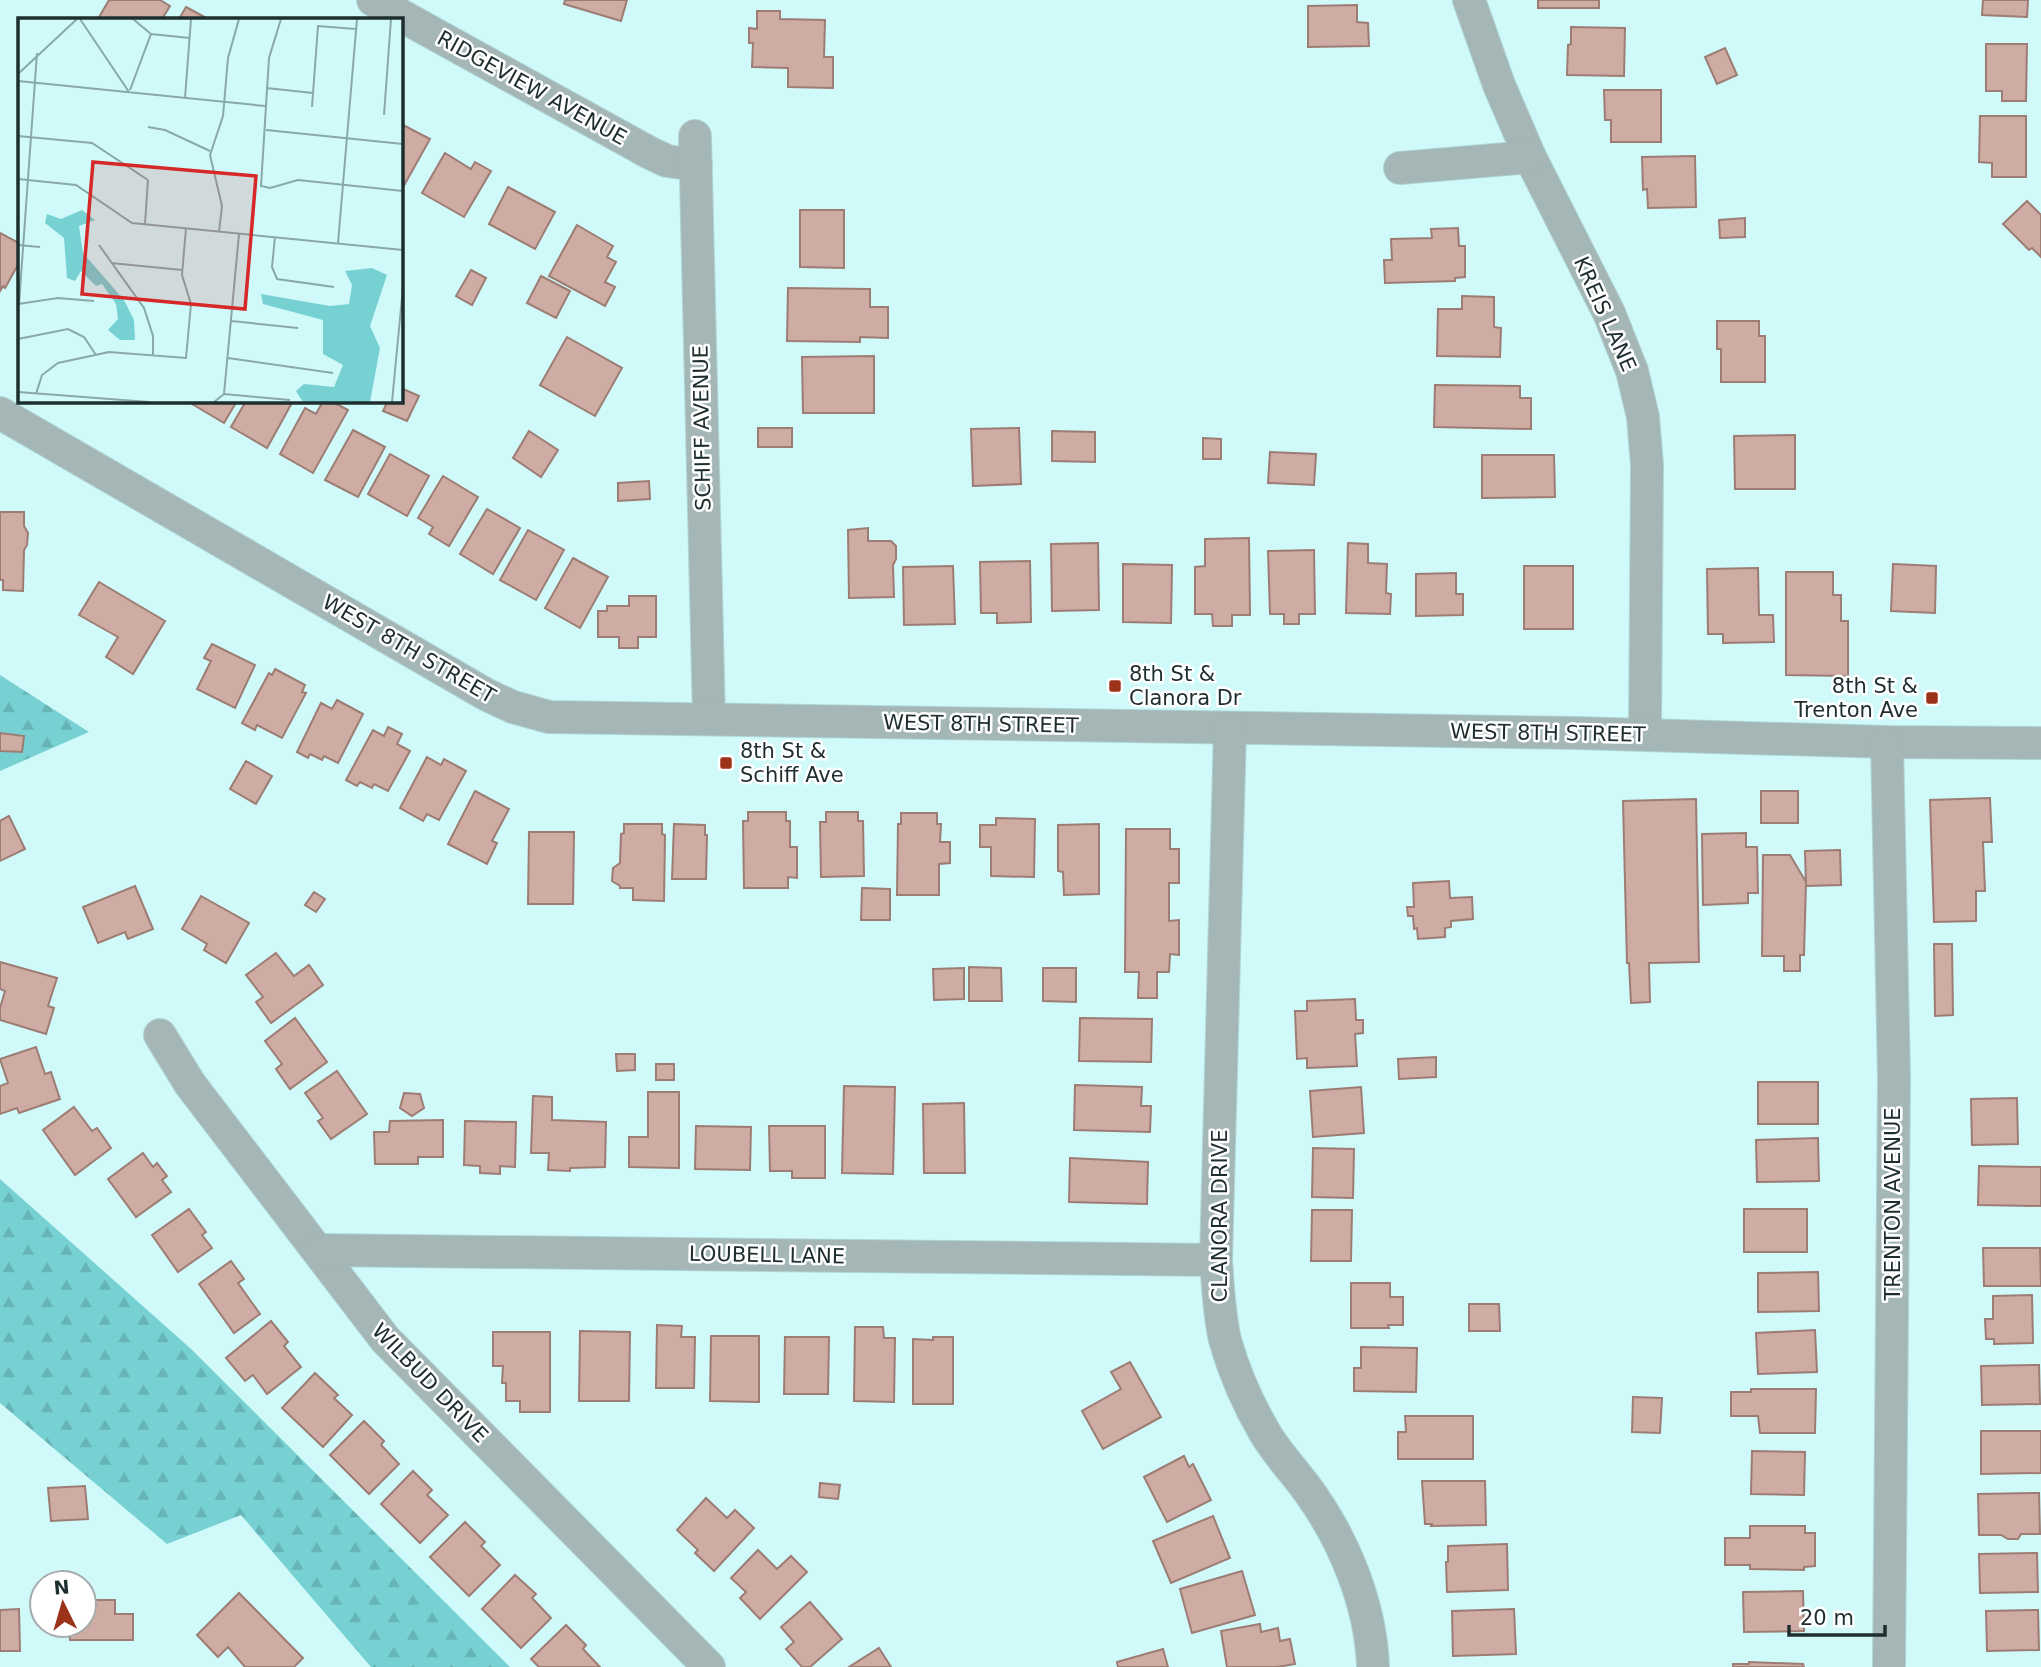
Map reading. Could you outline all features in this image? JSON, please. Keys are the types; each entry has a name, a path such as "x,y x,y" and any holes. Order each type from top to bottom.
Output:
{"street":[{"name":"RIDGEVIEW AVENUE","path":"373,0 667,161 696,151"},
{"name":"KREIS LANE","path":"1469,0 1499,85 1530,157 1609,313 1632,371 1643,417 1647,464 1645,734"},
{"name":"SCHIFF AVENUE","path":"696,151 709,719"},
{"path":"1400,168 1530,157"},
{"name":"WEST 8TH STREET","path":"0,413 452,674 513,707 550,717 2041,743"},
{"name":"CLANORA DRIVE","path":"1230,728 1216,1260 1220,1311 1225,1340 1239,1382 1266,1435 1311,1494 1335,1532 1353,1574 1366,1618 1373,1667"},
{"name":"TRENTON AVENUE","path":"1887,742 1894,1078 1889,1667"},
{"name":"WILBUD DRIVE","path":"160,1035 190,1084 385,1339 709,1667"},
{"name":"LOUBELL LANE","path":"318,1250 1216,1260"}],"green space":[{"path":"0,675 89,732 0,771"},
{"path":"0,1179 190,1348 510,1667 371,1667 241,1515 167,1544 0,1403"}],"building":[{"path":"109,0 160,0 170,6 163,18 99,18"},
{"path":"565,0 627,0 621,21 564,4"},
{"path":"1538,0 1599,0 1599,8 1538,8"},
{"path":"1983,0 2028,0 2027,17 1982,15"},
{"path":"1357,5 1357,22 1368,23 1369,46 1308,47 1308,6"},
{"path":"186,7 206,18 180,18"},
{"path":"757,11 780,11 780,19 825,20 824,57 833,57 833,88 788,87 788,68 752,67 753,43 749,43 749,28 757,29"},
{"path":"1571,27 1625,28 1624,76 1567,75"},
{"path":"1986,44 2027,44 2026,101 2002,101 2002,91 1986,91"},
{"path":"1725,48 1737,75 1717,84 1705,57"},
{"path":"1604,90 1661,90 1661,142 1611,142 1611,120 1605,120"},
{"path":"1980,116 2026,116 2026,177 1992,177 1992,163 1979,162"},
{"path":"402,125 430,139 402,189"},
{"path":"445,153 471,169 475,162 491,171 464,217 422,193"},
{"path":"1695,156 1696,207 1648,208 1647,189 1643,190 1642,157"},
{"path":"508,187 555,212 535,249 489,224"},
{"path":"2027,201 2041,215 2041,257 2032,248 2029,250 2003,224"},
{"path":"800,210 844,210 844,268 800,267"},
{"path":"1745,218 1745,237 1720,238 1719,220"},
{"path":"577,225 613,246 607,257 616,262 605,282 615,287 605,306 549,276"},
{"path":"1458,228 1459,246 1465,246 1465,277 1455,278 1455,281 1385,283 1384,260 1392,260 1391,239 1432,238 1431,229"},
{"path":"0,233 18,242 18,265 5,288 3,286 0,291"},
{"path":"471,270 486,278 472,305 456,296"},
{"path":"541,276 570,291 556,318 527,303"},
{"path":"788,288 870,289 870,307 888,307 888,338 860,337 860,342 787,341"},
{"path":"1462,296 1494,297 1494,327 1501,328 1500,357 1437,356 1438,309 1462,309"},
{"path":"1717,321 1759,321 1759,336 1765,336 1765,382 1721,382 1721,349 1717,349"},
{"path":"567,337 622,368 595,416 540,385"},
{"path":"874,356 874,413 803,413 802,357"},
{"path":"1435,385 1520,386 1520,398 1531,398 1531,429 1434,427"},
{"path":"402,388 419,396 407,421 383,411 388,402 402,402"},
{"path":"193,402 236,402 224,423 192,404"},
{"path":"245,402 292,402 267,448 231,427"},
{"path":"322,402 333,402 348,410 313,473 280,454 305,408 316,414"},
{"path":"758,428 792,428 792,447 758,447"},
{"path":"1019,428 1021,484 973,486 971,429"},
{"path":"353,430 385,447 358,497 325,480"},
{"path":"529,431 558,450 541,477 513,458"},
{"path":"1052,431 1095,432 1095,462 1052,461"},
{"path":"1795,435 1795,489 1735,489 1734,436"},
{"path":"1203,438 1221,439 1221,459 1203,459"},
{"path":"1270,452 1316,454 1314,485 1268,483"},
{"path":"390,454 429,476 407,516 368,494"},
{"path":"1482,455 1554,455 1555,497 1482,498"},
{"path":"443,476 478,497 449,546 429,534 433,527 418,518"},
{"path":"649,481 650,499 618,501 618,483"},
{"path":"487,509 520,528 493,574 460,554"},
{"path":"0,512 24,512 24,526 28,533 24,550 23,591 3,590 3,580 0,580"},
{"path":"868,528 868,541 891,541 896,546 893,565 894,597 849,598 848,530"},
{"path":"528,530 564,550 536,600 500,580"},
{"path":"1249,538 1250,615 1232,615 1232,626 1213,626 1212,614 1195,614 1195,567 1205,566 1205,539"},
{"path":"1098,543 1099,610 1052,611 1051,544"},
{"path":"1348,543 1368,544 1368,563 1387,564 1386,593 1391,594 1390,614 1346,613"},
{"path":"1314,550 1315,614 1299,614 1299,624 1284,624 1284,614 1270,614 1268,551"},
{"path":"573,558 608,577 580,628 545,608"},
{"path":"1030,561 1031,622 997,623 997,613 981,613 980,562"},
{"path":"1123,564 1172,565 1171,623 1123,622"},
{"path":"1893,564 1936,566 1935,613 1891,611"},
{"path":"953,566 955,624 904,625 903,567"},
{"path":"1524,566 1573,566 1573,629 1524,629"},
{"path":"1758,568 1759,615 1773,615 1774,642 1723,643 1723,634 1708,634 1707,569"},
{"path":"1786,572 1833,572 1833,595 1841,595 1841,621 1848,621 1848,676 1786,675"},
{"path":"1456,573 1456,594 1463,594 1463,615 1416,616 1416,574"},
{"path":"99,582 165,621 133,674 106,657 118,637 79,615"},
{"path":"629,596 656,596 656,637 638,637 638,648 619,648 619,637 598,637 598,611 607,611 607,606 629,606"},
{"path":"212,644 255,665 235,708 197,689 211,661 204,658"},
{"path":"275,669 305,685 302,692 306,693 282,738 257,725 255,730 242,723 269,673 272,675"},
{"path":"337,700 363,714 338,763 324,756 322,760 310,754 308,758 297,752 321,703 332,709"},
{"path":"388,727 402,734 397,744 410,751 388,791 374,784 372,788 360,782 357,786 346,780 373,730 384,736"},
{"path":"0,733 24,736 22,752 0,751"},
{"path":"427,757 441,765 444,759 466,771 439,820 427,814 423,821 400,808"},
{"path":"246,761 272,776 256,804 230,789"},
{"path":"475,791 509,809 492,841 497,843 487,864 448,844"},
{"path":"1761,791 1798,791 1798,823 1761,823"},
{"path":"1990,798 1992,842 1983,842 1985,891 1976,891 1976,921 1934,922 1930,800"},
{"path":"1696,799 1699,962 1649,963 1650,1002 1631,1003 1627,963 1623,801"},
{"path":"748,812 786,812 786,821 790,821 790,847 797,847 797,878 788,877 788,888 744,888 743,821 748,821"},
{"path":"826,812 858,812 858,821 863,821 864,876 821,877 820,822 826,822"},
{"path":"901,813 937,813 937,824 941,824 940,842 950,842 950,863 939,864 939,895 897,895 898,824 901,824"},
{"path":"9,816 25,849 0,861 0,821"},
{"path":"996,818 1035,819 1034,877 991,876 991,847 980,847 980,825 996,825"},
{"path":"624,824 662,824 662,834 665,835 664,901 633,900 633,888 620,888 612,881 613,868 620,863"},
{"path":"674,824 705,825 706,879 672,879"},
{"path":"1099,824 1099,894 1064,895 1063,872 1058,871 1058,825"},
{"path":"1126,829 1170,829 1170,849 1179,849 1179,883 1169,883 1169,921 1179,920 1179,955 1170,954 1169,972 1157,972 1157,998 1138,998 1139,972 1125,972"},
{"path":"529,832 574,832 573,904 528,904"},
{"path":"1746,833 1746,847 1757,847 1758,893 1748,893 1748,903 1703,905 1702,834"},
{"path":"1840,850 1841,885 1806,886 1805,851"},
{"path":"1763,855 1790,855 1806,882 1804,955 1800,955 1800,971 1784,971 1784,956 1762,956"},
{"path":"1449,881 1450,898 1472,897 1473,919 1451,921 1451,927 1445,928 1445,937 1418,939 1413,916 1408,916 1407,907 1414,907 1413,883"},
{"path":"135,886 153,929 128,939 125,932 98,943 83,907"},
{"path":"862,888 890,889 890,920 861,920"},
{"path":"314,892 325,899 316,912 305,905"},
{"path":"201,896 249,923 226,963 204,950 207,944 182,929"},
{"path":"1934,944 1952,944 1953,1015 1935,1016"},
{"path":"276,953 294,976 309,965 323,985 271,1023 256,1002 263,997 246,975"},
{"path":"0,962 57,978 48,1006 54,1008 46,1034 0,1020 5,991 0,989"},
{"path":"969,967 1001,968 1002,1001 969,1001"},
{"path":"964,968 964,999 934,1000 933,969"},
{"path":"1043,968 1076,968 1076,1002 1043,1001"},
{"path":"1355,999 1356,1020 1363,1020 1363,1033 1355,1034 1357,1066 1307,1068 1307,1058 1297,1059 1295,1011 1307,1011 1307,1001"},
{"path":"295,1018 327,1062 290,1089 276,1069 282,1064 265,1041"},
{"path":"1080,1018 1152,1019 1151,1062 1079,1061"},
{"path":"36,1047 45,1074 51,1072 60,1099 19,1113 17,1108 0,1114 0,1086 8,1083 0,1059"},
{"path":"616,1054 635,1054 635,1070 617,1071"},
{"path":"1436,1057 1436,1077 1399,1079 1398,1059"},
{"path":"656,1064 674,1064 674,1080 656,1080"},
{"path":"337,1071 367,1114 331,1139 318,1121 323,1118 305,1093"},
{"path":"1758,1082 1818,1082 1818,1124 1758,1124"},
{"path":"1075,1085 1142,1087 1141,1106 1151,1106 1150,1132 1074,1130"},
{"path":"844,1086 895,1087 893,1174 842,1173"},
{"path":"1361,1087 1364,1133 1313,1137 1310,1091"},
{"path":"648,1092 679,1092 679,1168 629,1167 629,1137 648,1137"},
{"path":"404,1093 420,1094 424,1108 412,1116 400,1108"},
{"path":"533,1096 552,1097 552,1120 606,1122 605,1167 570,1168 570,1171 548,1170 549,1153 531,1153"},
{"path":"2017,1098 2018,1144 1972,1145 1971,1099"},
{"path":"964,1103 965,1173 924,1173 923,1104"},
{"path":"74,1107 92,1131 97,1128 111,1148 75,1175 43,1130"},
{"path":"443,1120 443,1157 418,1157 418,1164 375,1164 374,1132 389,1132 390,1121"},
{"path":"465,1121 516,1122 515,1167 500,1166 500,1174 480,1173 480,1166 464,1165"},
{"path":"696,1126 751,1127 750,1170 695,1169"},
{"path":"769,1126 825,1126 825,1178 792,1178 792,1171 770,1171"},
{"path":"1818,1138 1819,1181 1757,1182 1756,1140"},
{"path":"1313,1148 1354,1149 1353,1198 1312,1197"},
{"path":"143,1153 153,1167 157,1163 167,1176 162,1180 171,1192 136,1217 108,1179"},
{"path":"1070,1158 1148,1162 1147,1204 1069,1202"},
{"path":"1979,1166 2041,1167 2041,1206 1978,1205"},
{"path":"189,1209 206,1232 202,1235 212,1248 178,1272 152,1235"},
{"path":"1744,1209 1807,1209 1807,1252 1744,1252"},
{"path":"1312,1210 1352,1210 1351,1261 1311,1261"},
{"path":"1983,1248 2040,1248 2041,1286 1984,1286"},
{"path":"231,1261 244,1279 238,1283 260,1314 234,1333 199,1284"},
{"path":"1818,1272 1819,1311 1758,1312 1758,1273"},
{"path":"1351,1283 1390,1283 1390,1297 1403,1297 1403,1325 1388,1325 1389,1328 1351,1328"},
{"path":"2032,1295 2033,1343 1994,1344 1994,1339 1986,1339 1985,1319 1993,1319 1993,1296"},
{"path":"1469,1304 1499,1304 1500,1331 1469,1331"},
{"path":"271,1321 288,1342 284,1346 301,1367 267,1394 253,1375 245,1381 226,1358"},
{"path":"657,1325 682,1326 681,1337 695,1337 694,1388 656,1388"},
{"path":"855,1327 883,1327 884,1338 895,1338 894,1402 854,1401"},
{"path":"1815,1330 1817,1372 1758,1374 1756,1333"},
{"path":"580,1331 630,1332 629,1401 579,1401"},
{"path":"493,1332 550,1332 550,1412 520,1412 520,1401 506,1401 506,1383 502,1383 503,1366 493,1366"},
{"path":"711,1336 759,1336 759,1402 710,1401"},
{"path":"785,1337 829,1337 828,1394 784,1394"},
{"path":"933,1337 953,1337 953,1404 913,1404 913,1339 933,1340"},
{"path":"1361,1347 1417,1348 1416,1392 1354,1391 1354,1368 1361,1368"},
{"path":"1130,1362 1161,1417 1103,1449 1082,1411 1121,1389 1111,1372"},
{"path":"2039,1365 2040,1404 1982,1405 1981,1366"},
{"path":"315,1373 338,1395 334,1398 352,1415 323,1447 282,1408"},
{"path":"1751,1389 1816,1389 1815,1433 1760,1433 1758,1416 1731,1416 1731,1392 1751,1392"},
{"path":"1633,1397 1662,1398 1660,1433 1632,1432"},
{"path":"1405,1416 1473,1416 1473,1459 1398,1459 1398,1432 1406,1432"},
{"path":"364,1421 384,1441 381,1445 399,1464 369,1494 330,1455"},
{"path":"1981,1431 2041,1431 2041,1473 1981,1474"},
{"path":"1752,1451 1805,1452 1804,1495 1751,1494"},
{"path":"1184,1456 1189,1467 1193,1464 1211,1500 1167,1522 1144,1477"},
{"path":"413,1471 432,1490 427,1495 448,1515 420,1543 381,1504"},
{"path":"1422,1481 1485,1481 1486,1525 1425,1524"},
{"path":"820,1483 840,1485 838,1499 819,1497"},
{"path":"85,1486 88,1519 51,1521 48,1488"},
{"path":"2039,1493 2040,1534 2021,1534 2018,1539 2008,1539 2001,1535 1979,1535 1978,1494"},
{"path":"706,1498 727,1518 735,1510 754,1528 714,1571 695,1553 698,1550 677,1530"},
{"path":"1213,1516 1230,1558 1171,1583 1153,1541"},
{"path":"465,1522 485,1542 481,1546 500,1565 469,1596 430,1557"},
{"path":"1750,1526 1805,1526 1805,1533 1815,1533 1815,1566 1804,1567 1804,1570 1750,1569 1750,1565 1725,1565 1725,1538 1750,1538"},
{"path":"1507,1544 1508,1590 1447,1592 1448,1546"},
{"path":"758,1550 777,1569 791,1556 807,1572 760,1619 740,1598 746,1592 731,1578"},
{"path":"2037,1553 2038,1592 1980,1593 1979,1554"},
{"path":"1242,1571 1255,1615 1192,1633 1180,1589"},
{"path":"515,1575 536,1594 532,1598 551,1618 521,1648 482,1609"},
{"path":"1803,1591 1804,1631 1744,1632 1743,1592"},
{"path":"239,1593 303,1658 294,1667 245,1667 228,1647 218,1657 197,1635"},
{"path":"98,1600 115,1600 115,1614 133,1614 133,1640 70,1640 98,1639"},
{"path":"810,1602 842,1639 810,1667 802,1667 786,1649 794,1642 781,1627"},
{"path":"19,1609 20,1651 0,1651 0,1610"},
{"path":"1514,1609 1516,1654 1453,1656 1452,1611"},
{"path":"2038,1610 2039,1650 1987,1651 1986,1611"},
{"path":"1260,1624 1261,1632 1278,1628 1280,1641 1290,1639 1295,1664 1277,1667 1227,1667 1221,1631"},
{"path":"566,1625 586,1645 583,1649 600,1667 539,1667 531,1659"},
{"path":"879,1648 891,1667 849,1667"},
{"path":"1163,1649 1168,1667 1118,1667 1117,1662"},
{"path":"1733,1664 1803,1664 1804,1667 1733,1667"}],"place":[{"name":"8th St & Clanora Dr","path":"1115,686"},
{"name":"8th St & Trenton Ave","path":"1932,698"},
{"name":"8th St & Schiff Ave","path":"726,763"}]}
